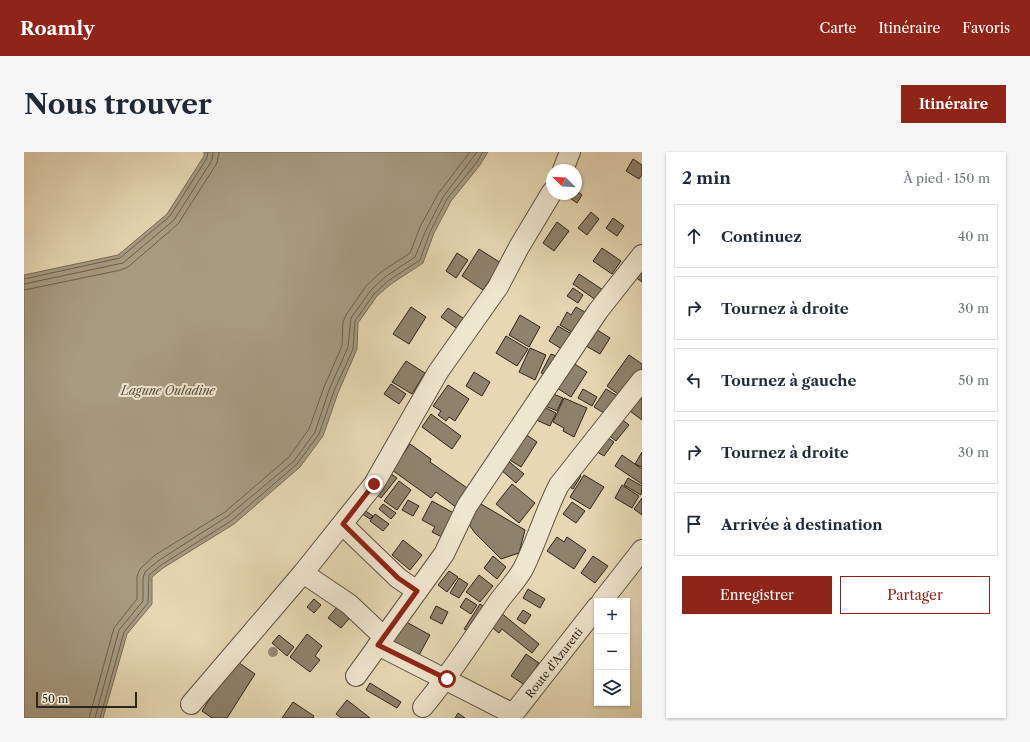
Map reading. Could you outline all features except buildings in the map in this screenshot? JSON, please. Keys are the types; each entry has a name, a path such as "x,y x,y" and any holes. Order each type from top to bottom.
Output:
{"street":[{"path":"565,164 570,152"},
{"path":"191,704 343,524 374,484 418,406 498,287 519,247 547,200"},
{"path":"356,676 444,554 467,506 598,311 642,255"},
{"path":"423,707 447,679 499,600 522,571 540,532 549,504 559,485 642,380"},
{"path":"343,524 398,578 417,591"},
{"path":"604,598 642,550"},
{"path":"302,573 349,604 381,641 512,716"},
{"name":"Route d'Azuretti","path":"512,716 594,611"}],"water":[{"name":"Lagune Ouladine","path":"204,152 488,152 480,165 451,201 434,233 423,263 391,284 377,296 358,323 357,349 338,393 323,436 300,467 234,524 163,568 152,577 152,604 127,634 103,718 24,718 24,275 118,255 167,214 204,156"}],"route":[{"path":"374,484 343,524 398,578 417,591 378,645 447,679"}]}
